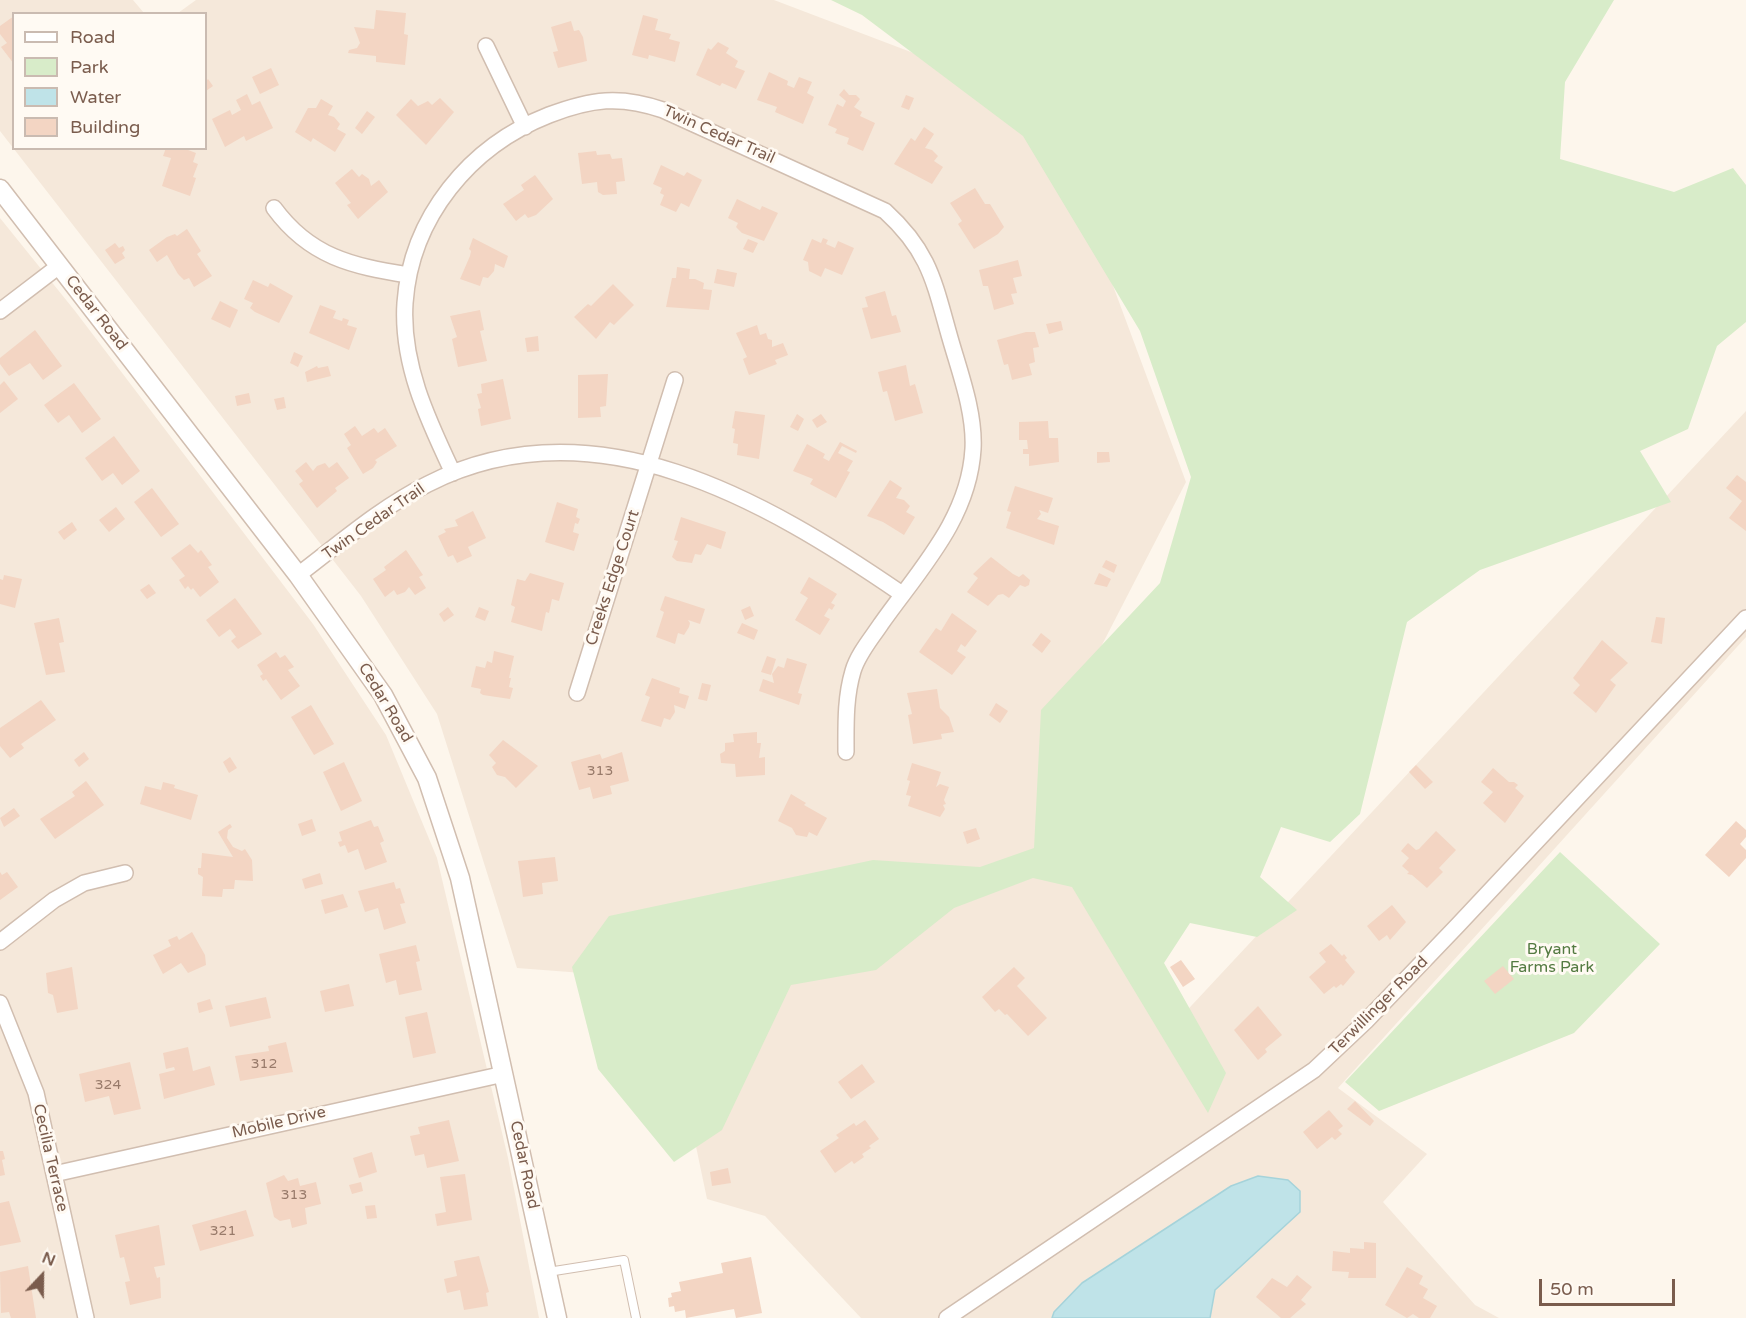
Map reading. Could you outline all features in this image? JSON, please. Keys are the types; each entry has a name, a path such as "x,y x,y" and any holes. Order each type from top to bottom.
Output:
{"street":[{"path":"486,46 525,127"},
{"name":"Twin Cedar Trail","path":"453,473 423,404 408,354 405,305 408,275 425,226 438,202 478,157 525,127 582,102 628,100 654,107 885,211 907,231 929,267 958,366 972,427 973,449 968,481 958,513 864,649 853,670 848,694 846,752"},
{"name":"Cedar Road","path":"0,189 298,575 383,695 427,778 460,878 556,1318"},
{"path":"274,208 293,231 328,256 376,270 408,275"},
{"path":"0,311 59,266"},
{"name":"Creeks Edge Court","path":"577,693 675,380"},
{"name":"Twin Cedar Trail","path":"298,575 400,500 453,473 496,458 569,451 597,453 650,464 715,488 786,520 847,556 902,594"},
{"name":"Terwillinger Road","path":"947,1318 1314,1070 1366,1021 1451,933 1746,618"},
{"path":"0,942 54,900 84,883 125,873"},
{"name":"Cecilia Terrace","path":"0,1003 28,1068 86,1318"},
{"name":"Mobile Drive","path":"54,1174 504,1074"}],"lane":[{"path":"547,1273 624,1260 636,1318"}],"shaded area":[{"path":"0,0 133,0 143,12 12,12 12,146 0,131"},
{"path":"196,0 774,0 1045,103 1186,482 1056,734 1178,1020 1746,411 1746,637 1338,1088 1427,1154 1383,1202 1475,1305 1499,1318 861,1318 765,1216 707,1199 661,979 517,968 437,714 361,596 15,150 207,150 207,12 179,12"},
{"path":"0,218 75,311 313,624 386,735 437,858 508,1158 539,1318 0,1318"}],"green space":[{"path":"831,0 1614,0 1565,82 1560,159 1674,192 1733,168 1746,185 1746,322 1717,346 1688,429 1640,451 1671,502 1480,570 1407,622 1360,814 1330,842 1281,827 1260,877 1297,910 1257,937 1190,923 1164,963 1226,1073 1208,1113 1072,887 1033,878 954,908 876,970 791,985 722,1130 674,1162 598,1069 572,967 609,916 873,860 980,867 1034,848 1041,710 1160,583 1191,477 1140,331 1023,136 862,15"},
{"name":"Bryant Farms Park","path":"1560,852 1660,944 1574,1033 1379,1111 1345,1082"}],"water":[{"path":"1258,1176 1288,1180 1300,1191 1300,1212 1215,1290 1210,1318 1052,1318 1054,1312 1082,1283 1231,1186"}],"building":[{"path":"376,10 406,13 404,34 408,35 405,65 376,62 376,56 348,53 349,50 357,48 360,43 354,27 374,29"},
{"path":"643,15 658,19 655,30 671,34 669,39 680,42 675,62 649,55 648,59 632,55"},
{"path":"12,17 12,61 1,47 7,43 0,34 0,26"},
{"path":"571,21 574,31 579,30 583,37 587,61 558,68 553,52 558,51 551,27"},
{"path":"718,42 729,48 726,53 738,61 735,67 745,71 736,89 722,83 720,86 696,75 708,48 711,50"},
{"path":"271,68 279,85 260,94 252,77"},
{"path":"769,72 788,81 787,85 794,88 799,77 812,82 807,93 814,97 803,124 775,112 777,107 757,100"},
{"path":"207,80 213,86 207,90"},
{"path":"844,89 849,95 856,95 860,99 854,107 862,112 860,116 875,123 863,151 847,144 849,138 835,133 837,129 828,125 837,104 843,107 846,101 839,95"},
{"path":"247,94 252,105 260,101 273,128 246,141 244,136 225,147 212,119 230,110 232,115 241,110 236,100"},
{"path":"906,95 914,98 909,110 901,107"},
{"path":"440,98 454,112 426,145 396,115 411,99 418,106 428,101 432,105"},
{"path":"321,99 333,106 328,115 334,117 340,124 337,129 346,134 335,152 313,138 311,142 295,132 308,108 316,108"},
{"path":"367,111 375,117 362,134 355,128"},
{"path":"924,127 934,134 925,148 932,150 938,156 934,161 943,167 932,184 894,164 911,138 915,141"},
{"path":"165,150 188,150 196,153 193,162 198,164 190,196 162,186 171,158 163,156"},
{"path":"596,151 597,155 610,154 612,159 622,158 625,181 616,182 617,194 603,195 598,192 597,182 582,184 578,153"},
{"path":"661,165 684,176 687,172 702,180 689,207 681,203 676,212 660,205 664,195 660,193 662,188 653,184"},
{"path":"352,169 359,177 362,174 369,179 371,186 379,180 388,192 358,219 347,205 351,203 335,183"},
{"path":"535,175 553,199 536,215 528,218 525,214 516,221 503,204 524,190 521,185"},
{"path":"975,188 985,204 990,204 1004,227 998,234 974,249 958,224 962,221 950,203"},
{"path":"737,199 760,210 762,206 778,213 764,241 742,233 736,227 738,223 728,218"},
{"path":"187,229 201,251 197,254 212,276 194,287 189,278 184,280 178,274 167,255 157,262 149,250 167,237 175,234 177,236"},
{"path":"473,238 508,256 504,268 495,264 494,271 488,278 483,277 480,286 460,279 470,256 469,249"},
{"path":"823,238 828,240 826,244 835,248 838,241 854,248 842,275 825,268 821,277 809,271 808,262 803,260 812,239 821,243"},
{"path":"748,239 758,243 753,253 743,249"},
{"path":"115,243 119,248 123,246 125,250 122,253 125,258 115,264 105,250"},
{"path":"1018,260 1022,276 1013,278 1017,293 1011,294 1014,304 994,310 988,286 983,286 979,270"},
{"path":"677,267 690,269 689,279 704,283 703,289 712,290 709,310 666,307 672,278 676,278"},
{"path":"717,269 737,273 734,287 714,283"},
{"path":"253,280 268,287 270,283 293,296 279,323 255,312 250,308 253,303 244,299"},
{"path":"613,284 634,305 614,325 610,322 596,339 574,317 588,304 591,306"},
{"path":"885,291 892,316 896,315 901,332 871,339 862,308 868,307 865,297"},
{"path":"220,301 238,310 230,328 211,319"},
{"path":"320,305 336,311 333,318 342,321 343,318 349,320 347,325 357,328 349,350 309,333"},
{"path":"480,310 484,330 480,331 487,361 458,367 452,339 457,337 450,316"},
{"path":"1061,321 1063,330 1049,334 1046,324"},
{"path":"757,325 760,335 766,333 768,339 772,340 772,347 783,343 788,355 775,360 777,364 749,375 743,359 747,357 736,333"},
{"path":"35,330 62,366 43,380 30,363 9,376 0,364 0,358"},
{"path":"1026,332 1035,332 1039,347 1033,348 1035,362 1029,364 1032,375 1012,380 1008,364 1004,365 997,340"},
{"path":"538,336 539,351 527,352 525,338"},
{"path":"294,352 303,356 298,367 290,363"},
{"path":"906,365 910,386 915,384 923,413 895,421 887,391 883,392 878,372"},
{"path":"317,366 318,368 328,366 331,376 307,382 305,372"},
{"path":"608,374 606,406 600,407 601,417 578,418 578,375"},
{"path":"503,379 511,419 481,426 478,409 481,408 477,394 482,393 481,384"},
{"path":"4,381 18,399 0,413 0,385"},
{"path":"74,383 101,419 82,433 69,415 58,423 44,405"},
{"path":"249,393 251,403 237,406 235,396"},
{"path":"284,397 286,408 277,410 274,399"},
{"path":"735,411 765,415 759,459 737,455 738,444 733,443 735,429 732,428"},
{"path":"797,414 804,419 798,431 790,427"},
{"path":"821,414 827,422 817,428 812,420"},
{"path":"1048,421 1049,438 1058,438 1059,462 1029,466 1029,454 1023,454 1023,449 1028,449 1027,440 1019,440 1019,422"},
{"path":"355,426 362,436 374,428 378,433 385,428 397,446 375,460 377,462 373,468 363,474 347,448 351,445 344,434"},
{"path":"114,436 140,471 122,485 113,473 102,481 85,458"},
{"path":"840,442 857,451 856,453 842,446 838,453 853,461 847,471 850,472 836,498 810,484 813,479 793,471 807,444 825,454 823,458 829,461"},
{"path":"1097,452 1109,452 1110,462 1097,463"},
{"path":"306,462 313,471 317,466 325,463 329,468 337,462 349,478 335,488 337,491 317,508 299,484 303,481 295,471"},
{"path":"1737,475 1746,482 1746,531 1729,518 1742,501 1726,488"},
{"path":"890,480 902,488 896,498 904,500 910,506 906,512 915,517 904,535 883,522 867,516"},
{"path":"1015,486 1053,498 1048,513 1039,510 1041,514 1037,519 1059,526 1054,545 1006,528 1011,512 1007,511"},
{"path":"152,488 179,524 161,537 134,502"},
{"path":"557,502 578,509 576,517 580,519 578,524 575,523 573,532 579,534 574,551 545,542"},
{"path":"116,507 125,519 109,532 99,520"},
{"path":"473,511 486,538 468,547 472,556 457,563 453,555 448,557 438,536 446,532 444,529 458,526 455,520"},
{"path":"681,517 726,532 721,549 707,544 701,555 695,554 692,563 677,561 672,557 678,541 674,540"},
{"path":"72,522 77,530 64,540 58,532"},
{"path":"190,544 198,553 201,550 212,565 208,567 219,582 200,597 193,588 191,590 188,586 185,589 179,580 185,576 171,558"},
{"path":"406,550 423,575 419,577 426,588 415,595 409,587 405,592 397,595 394,590 385,597 373,579 386,570 384,567"},
{"path":"991,557 1013,574 1019,577 1023,574 1030,580 1029,585 1025,587 1020,585 1009,598 1003,594 998,595 988,606 967,592 978,578 973,574"},
{"path":"1106,560 1117,565 1114,573 1102,567"},
{"path":"530,573 564,583 559,601 552,599 549,613 546,612 542,631 511,622 515,607 511,605 517,579 525,581"},
{"path":"1099,573 1111,579 1107,587 1094,584"},
{"path":"4,575 22,579 15,608 0,604 0,579 3,580"},
{"path":"809,577 837,594 831,603 835,605 832,610 829,608 824,616 830,619 820,635 795,620 808,598 800,593"},
{"path":"149,584 156,593 147,599 140,590"},
{"path":"665,596 705,609 700,624 688,620 689,627 684,635 678,633 675,644 656,637 664,612 660,610"},
{"path":"235,598 262,634 238,649 231,641 236,637 230,629 219,637 206,620"},
{"path":"750,606 754,616 745,620 741,610"},
{"path":"448,607 454,615 444,622 439,614"},
{"path":"479,607 489,611 485,621 475,617"},
{"path":"952,613 977,631 965,647 961,644 957,651 966,657 952,675 919,652 936,628 941,631"},
{"path":"1656,617 1665,618 1662,644 1651,642"},
{"path":"59,618 64,642 59,643 65,672 46,675 34,623"},
{"path":"742,623 758,630 754,640 737,633"},
{"path":"1041,633 1051,641 1042,653 1032,645"},
{"path":"1602,640 1628,663 1610,680 1616,685 1596,713 1573,693 1580,685 1573,678"},
{"path":"494,651 514,656 509,678 511,678 509,687 513,688 510,699 483,695 480,693 481,689 471,687 476,666 485,668 487,661 492,663"},
{"path":"276,652 280,658 285,655 294,667 288,670 300,686 281,700 266,679 263,681 260,676 263,674 257,665"},
{"path":"767,656 776,659 771,675 761,672"},
{"path":"787,658 807,664 798,693 802,694 799,705 759,691 763,679 774,683 772,674 778,666 784,668"},
{"path":"652,678 680,688 679,693 689,696 685,709 674,705 675,712 670,720 664,718 661,727 641,721 650,697 645,695"},
{"path":"702,683 711,685 707,701 698,699"},
{"path":"937,689 940,708 949,717 954,732 941,734 942,739 913,744 908,715 912,714 907,693"},
{"path":"41,700 56,720 21,744 24,748 10,758 0,746 0,728"},
{"path":"996,703 1008,711 1000,723 989,715"},
{"path":"311,705 334,744 314,755 291,717"},
{"path":"757,732 757,743 761,743 759,758 765,757 765,775 736,777 735,764 721,763 720,754 725,751 725,743 734,742 733,734"},
{"path":"503,740 538,766 516,788 505,777 497,775 492,767 496,763 489,755"},
{"path":"84,752 89,759 79,767 74,760"},
{"path":"622,752 629,781 610,786 612,794 593,799 590,787 579,790 571,762 600,754 602,759"},
{"path":"230,757 237,768 229,773 223,762"},
{"path":"344,762 362,801 341,811 323,772"},
{"path":"912,763 941,772 936,787 940,784 949,787 944,800 946,804 943,805 945,809 940,817 908,806 911,796 906,795 910,781 907,780"},
{"path":"1416,765 1433,782 1425,789 1409,772"},
{"path":"1493,768 1509,782 1518,785 1515,788 1524,796 1505,823 1483,803 1493,792 1481,782"},
{"path":"86,781 104,805 55,839 40,819 75,796 72,792"},
{"path":"163,782 198,795 191,820 140,804 145,786 161,790"},
{"path":"791,794 806,803 804,805 827,818 817,836 809,832 807,837 796,835 792,828 778,821"},
{"path":"14,808 20,816 4,827 0,818"},
{"path":"312,819 316,831 302,836 298,824"},
{"path":"371,820 374,827 378,826 384,841 380,843 387,862 365,870 358,849 348,853 345,845 340,847 338,842 342,841 339,832"},
{"path":"1736,821 1746,830 1746,837 1740,844 1746,850 1746,858 1729,877 1705,855"},
{"path":"230,824 232,827 228,830 227,838 233,847 242,851 245,849 252,860 253,881 235,880 234,889 223,889 222,897 202,896 203,877 198,874 198,868 201,868 202,853 233,857 218,832"},
{"path":"976,828 980,839 967,844 963,832"},
{"path":"1436,831 1456,850 1439,868 1443,872 1427,888 1412,875 1407,874 1409,872 1402,866 1409,858 1401,851 1408,843 1416,850 1419,849"},
{"path":"555,857 558,881 542,883 543,894 523,897 518,861"},
{"path":"0,872 2,875 7,872 18,887 0,900"},
{"path":"320,873 323,884 305,889 302,879"},
{"path":"394,882 396,889 400,888 405,903 400,904 406,923 384,930 378,908 365,912 358,891"},
{"path":"343,894 348,907 325,914 321,900"},
{"path":"1392,905 1406,922 1390,940 1387,935 1379,941 1367,926"},
{"path":"192,932 205,955 206,965 188,973 181,963 163,974 153,955 171,946 168,940 177,936 179,940"},
{"path":"1331,944 1342,956 1344,954 1347,958 1345,960 1355,972 1343,986 1341,984 1336,988 1334,986 1324,994 1309,977 1326,962 1319,953"},
{"path":"416,945 420,961 416,962 422,990 399,995 396,980 386,983 379,954"},
{"path":"1181,960 1195,979 1183,987 1170,967"},
{"path":"1503,966 1514,979 1495,994 1484,981"},
{"path":"72,967 78,1009 57,1013 53,995 48,993 46,973"},
{"path":"1014,967 1025,978 1017,986 1047,1018 1028,1036 1007,1014 1005,1015 999,1009 995,1012 982,997"},
{"path":"349,984 354,1006 325,1012 320,991"},
{"path":"266,997 271,1018 230,1027 225,1006"},
{"path":"210,999 213,1009 199,1013 197,1003"},
{"path":"1258,1006 1282,1035 1265,1049 1267,1052 1258,1060 1234,1030"},
{"path":"427,1012 436,1053 413,1058 405,1017"},
{"path":"286,1042 293,1072 240,1081 235,1056 269,1051 268,1046"},
{"path":"188,1047 193,1071 210,1066 215,1085 164,1099 159,1074 175,1070 174,1067 166,1069 163,1053"},
{"path":"130,1062 141,1109 114,1115 109,1096 85,1102 79,1074"},
{"path":"862,1064 875,1082 851,1099 838,1082"},
{"path":"1355,1101 1374,1121 1370,1126 1347,1109"},
{"path":"1329,1110 1343,1126 1338,1130 1342,1134 1335,1140 1332,1137 1317,1149 1303,1132"},
{"path":"449,1120 459,1161 427,1168 424,1154 415,1156 410,1136 420,1134 418,1127"},
{"path":"865,1120 879,1139 862,1154 864,1157 854,1164 852,1161 835,1173 820,1151 839,1138 836,1135 854,1123 856,1126"},
{"path":"0,1151 3,1151 5,1159 2,1160 5,1175 0,1176"},
{"path":"372,1152 377,1172 359,1178 353,1158"},
{"path":"728,1168 731,1183 712,1186 710,1172"},
{"path":"465,1174 472,1220 437,1226 435,1214 446,1212 440,1177"},
{"path":"284,1175 288,1181 298,1178 300,1186 316,1182 321,1204 305,1208 307,1224 292,1228 290,1219 280,1221 274,1217 266,1183"},
{"path":"361,1182 363,1191 352,1194 349,1185"},
{"path":"9,1201 21,1242 0,1246 0,1203"},
{"path":"375,1205 377,1218 367,1219 365,1206"},
{"path":"246,1210 254,1236 200,1251 192,1225"},
{"path":"159,1225 165,1265 154,1267 157,1278 160,1277 161,1298 130,1305 125,1282 130,1281 124,1257 120,1258 115,1235"},
{"path":"1364,1242 1376,1243 1376,1278 1348,1278 1349,1272 1332,1271 1333,1251 1350,1253 1350,1248 1364,1249"},
{"path":"479,1256 489,1292 486,1293 488,1306 464,1310 460,1290 447,1293 444,1279 457,1276 454,1261"},
{"path":"751,1257 762,1313 736,1318 734,1309 686,1318 685,1310 675,1312 674,1306 669,1307 668,1298 672,1297 671,1293 681,1291 679,1282 723,1273 721,1263"},
{"path":"28,1266 36,1318 11,1318 9,1312 1,1313 0,1272"},
{"path":"1407,1267 1423,1276 1419,1284 1428,1289 1423,1298 1437,1306 1430,1318 1419,1318 1413,1314 1407,1318 1385,1305"},
{"path":"1297,1275 1312,1287 1301,1300 1306,1304 1290,1318 1281,1318 1256,1297 1272,1278 1287,1287"}]}
